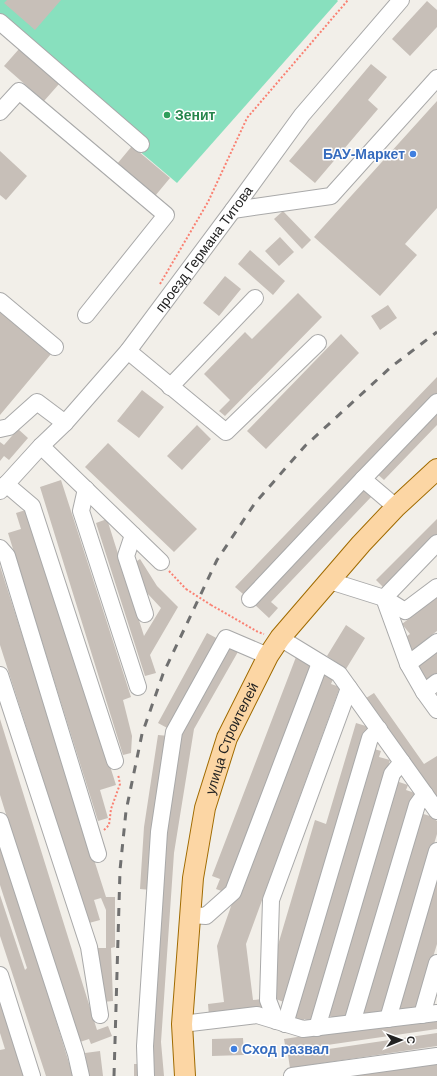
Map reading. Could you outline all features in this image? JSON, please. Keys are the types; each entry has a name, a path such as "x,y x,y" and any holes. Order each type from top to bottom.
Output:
{"main road":[{"name":"улица Строителей","path":"185,1076 182,1024 193,878 205,808 227,738 268,656 280,638 361,544 396,507 437,469"}],"street":[{"name":"проезд Германа Титова","path":"3,488 41,446 66,423 128,351 302,115 401,0"},
{"path":"0,22 141,144"},
{"path":"233,210 331,196 437,78"},
{"path":"0,112 19,91 166,215 86,315"},
{"path":"170,387 255,298"},
{"path":"0,301 54,347"},
{"path":"128,351 226,432 318,343"},
{"path":"0,429 9,427 37,402 66,423"},
{"path":"250,599 437,402"},
{"path":"41,446 161,562"},
{"path":"363,479 396,507"},
{"path":"3,488 32,506 115,761"},
{"path":"86,489 81,511 138,687"},
{"path":"133,535 126,556 145,614"},
{"path":"384,598 437,542"},
{"path":"0,548 7,556 96,847"},
{"path":"330,581 384,598 405,611 437,586"},
{"path":"384,598 408,664 424,692 437,710"},
{"path":"146,1076 145,1046 159,832 174,732 226,638 268,656"},
{"path":"280,638 339,674 437,811"},
{"path":"408,664 437,642"},
{"path":"190,915 206,916 232,892 320,663"},
{"path":"0,675 89,947 100,1015"},
{"path":"424,692 437,682"},
{"path":"280,1022 268,1000 271,900 349,688"},
{"path":"280,1022 370,738 379,729"},
{"path":"317,1028 392,774 402,762"},
{"path":"352,1023 417,805 425,794"},
{"path":"0,821 76,1054 81,1076"},
{"path":"388,1019 437,851"},
{"path":"182,1024 258,1015 304,1029 429,1014 437,963"},
{"path":"0,975 32,1076"},
{"path":"292,1076 437,1056"}],"path":[{"path":"158,287 208,202 247,118 348,0"},
{"path":"161,562 186,588 211,606 258,632 280,638"},
{"path":"96,847 109,825 111,809 120,784 115,761"}],"green space":[{"name":"Зенит","path":"0,0 338,1 177,183 0,33"}],"building":[{"path":"7,0 61,0 35,30 4,3"},
{"path":"427,1 437,10 437,27 410,56 392,39"},
{"path":"19,49 59,84 44,101 4,66"},
{"path":"371,64 387,77 368,100 378,109 315,183 289,161"},
{"name":"БАУ-Маркет","path":"437,101 437,208 405,244 417,255 380,296 314,237"},
{"path":"132,146 170,178 155,196 117,164"},
{"path":"0,151 27,176 6,200 0,195"},
{"path":"283,211 311,240 302,249 274,219"},
{"path":"280,237 294,252 279,266 265,251"},
{"path":"250,250 285,281 273,295 238,264"},
{"path":"225,276 241,289 219,316 203,303"},
{"path":"298,293 322,317 225,416 219,411 230,400 204,374 245,332 252,339"},
{"path":"388,305 397,318 380,330 371,316"},
{"path":"0,312 51,354 0,415"},
{"path":"341,334 359,353 266,449 247,431"},
{"path":"437,377 437,394 243,594 235,587"},
{"path":"142,390 164,407 139,438 117,421"},
{"path":"437,410 437,425 384,480 376,473"},
{"path":"197,425 211,439 182,470 167,456"},
{"path":"18,429 28,438 9,460 4,456 0,461 0,442 4,445"},
{"path":"108,443 197,529 174,552 85,467"},
{"path":"61,480 131,697 123,700 132,736 131,753 123,755 40,487"},
{"path":"364,487 373,495 271,602 278,608 269,618 254,604"},
{"path":"29,509 116,785 100,790 108,818 98,821 8,533 21,529 16,513"},
{"path":"107,519 144,636 161,608 147,593 136,576 140,574 134,563 140,559 157,586 178,607 150,655 156,673 145,676 96,523"},
{"path":"437,519 437,535 384,588 376,580"},
{"path":"0,566 106,897 115,897 115,947 111,948 113,1001 103,1002 97,948 106,948 106,910 101,898 94,900 100,920 89,923 0,645"},
{"path":"437,597 437,631 411,651 403,639 410,634 402,624"},
{"path":"346,625 365,638 346,669 327,656"},
{"path":"207,633 220,640 171,730 158,723"},
{"path":"228,644 239,650 194,729 174,853 161,1042 164,1076 153,1076 151,1043 162,853 183,724"},
{"path":"437,650 437,676 427,684 415,667"},
{"path":"296,657 315,665 227,893 216,889 220,879 212,876"},
{"path":"321,672 334,677 331,684 340,687 246,944 253,1000 262,999 263,1009 209,1016 208,1004 224,1002 217,946 235,895"},
{"path":"374,693 424,764 437,756 437,801 363,700"},
{"path":"0,719 97,1030 108,1026 112,1036 91,1044 89,1039 77,1043 0,795"},
{"path":"356,723 369,727 286,1003 276,999 278,945 315,820 326,824"},
{"path":"158,735 169,736 151,890 140,889 144,827"},
{"path":"371,748 381,751 379,757 390,760 314,1022 304,1019 303,1024 293,1021"},
{"path":"396,781 408,785 406,790 415,793 346,1021 325,1015"},
{"path":"420,813 430,816 437,821 437,834 383,1017 361,1015"},
{"path":"0,847 32,942 73,1076 46,1076 0,936 0,895 25,970 27,968 0,885"},
{"path":"437,871 437,944 416,1013 394,1013"},
{"path":"0,1000 25,1076 0,1076 0,1050 5,1049 0,1033"},
{"path":"437,1016 437,1029 286,1051 284,1039"},
{"path":"437,1033 437,1046 290,1068 288,1055"},
{"path":"243,1038 244,1055 212,1056 212,1039"},
{"path":"100,1051 103,1076 88,1076 85,1053"},
{"path":"437,1062 437,1076 343,1076"},
{"path":"134,1064 142,1064 145,1076 134,1076"}],"railway":[{"path":"114,1076 120,870 126,811 142,734 163,674 217,560 255,503 305,446 391,367 437,332"}],"place":[{"name":"Зенит","path":"167,115"},
{"name":"БАУ-Маркет","path":"413,154"},
{"name":"Сход развал","path":"234,1049"}]}
